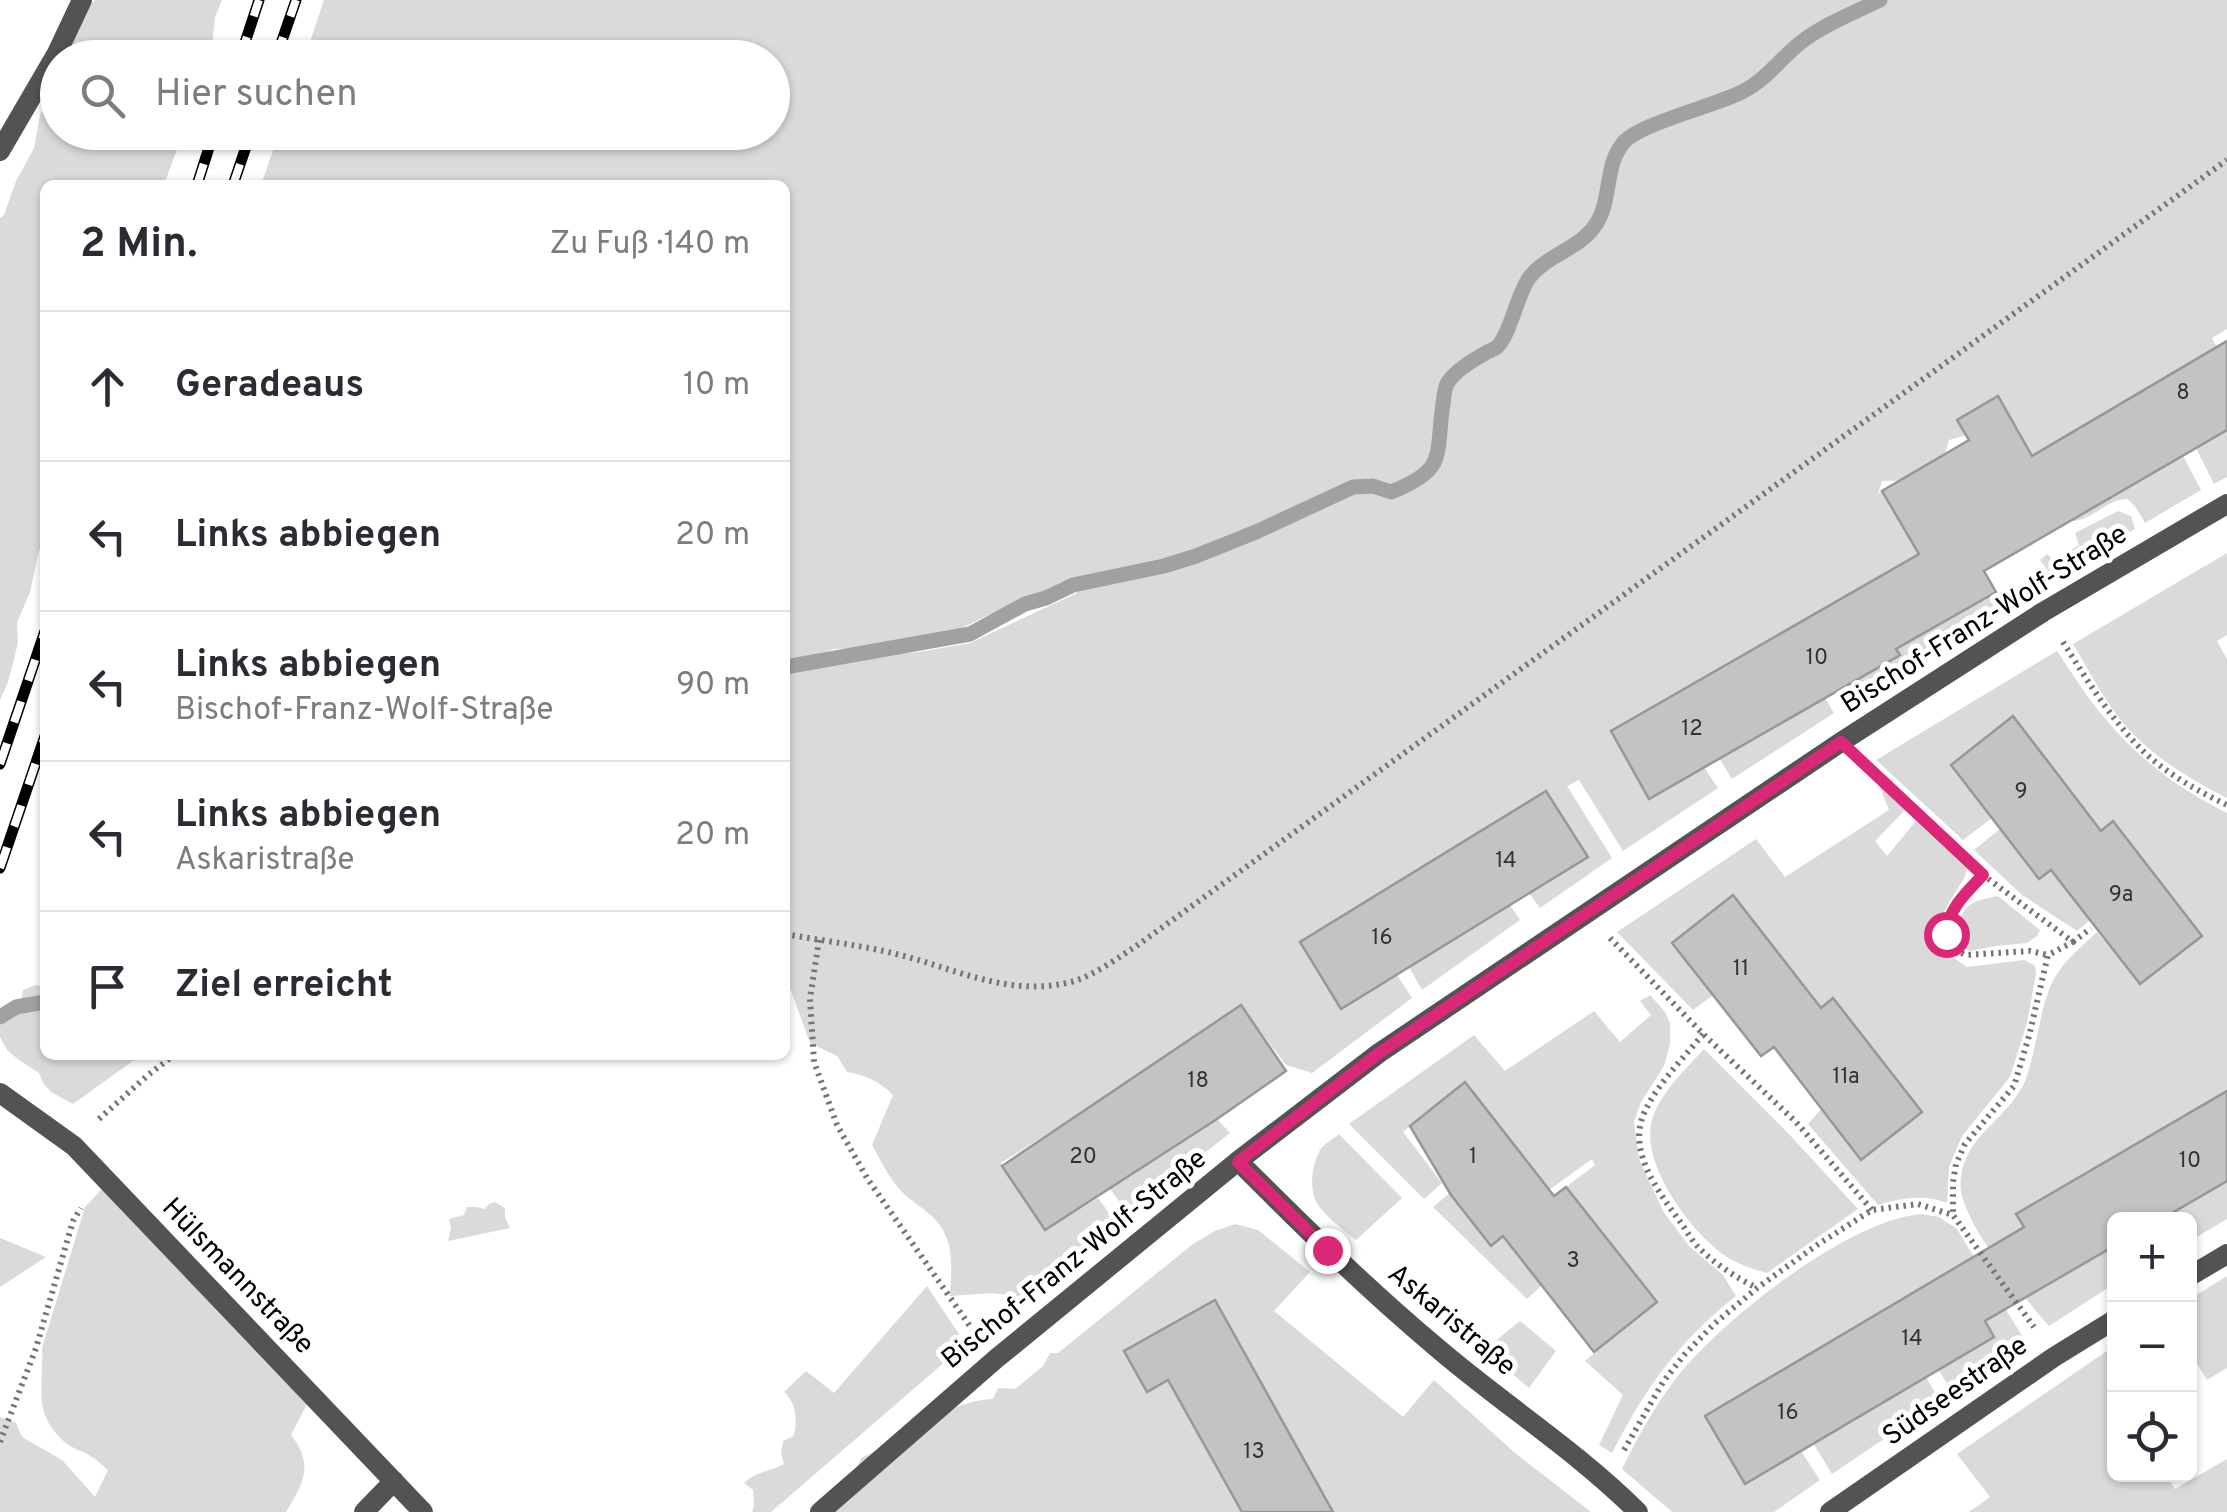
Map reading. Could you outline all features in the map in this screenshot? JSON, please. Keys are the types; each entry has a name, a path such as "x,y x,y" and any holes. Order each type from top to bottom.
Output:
{"street":[{"path":"63,40 82,0"},
{"path":"0,151 40,82"},
{"name":"Bischof-Franz-Wolf-Straße","path":"820,1512 997,1358 1379,1053 1841,742 2044,612 2227,504"},
{"name":"Hülsmannstraße","path":"0,1093 74,1146 423,1512"},
{"name":"Askaristraße","path":"1238,1162 1327,1250 1434,1346 1611,1485 1638,1512"},
{"path":"2197,1272 2227,1254"},
{"name":"Südseestraße","path":"1830,1512 2107,1324"},
{"path":"364,1512 394,1481"}],"path":[{"path":"790,935 901,955 1010,986 1069,983 1098,970 2227,160"},
{"path":"2044,612 2107,710 2143,752 2227,805"},
{"path":"1841,742 1983,875 2073,942"},
{"path":"1983,875 1947,920 1946,934 1953,948 1965,955 2030,951 2048,955 2091,928"},
{"path":"1584,913 1796,1122 1872,1210"},
{"path":"819,940 810,999 814,1062 836,1125 866,1178 949,1298 997,1358"},
{"path":"1953,1215 1956,1164 1965,1144 2014,1086 2048,955"},
{"path":"1703,1034 1658,1090 1642,1117 1638,1136 1652,1180 1699,1248 1758,1288"},
{"path":"74,1146 107,1111 168,1060"},
{"path":"0,1442 36,1348 73,1221 101,1174"},
{"path":"1611,1485 1627,1442 1684,1355 1758,1288 1872,1210 1918,1204 1953,1215 2054,1357"}],"shaded area":[{"path":"95,0 222,0 213,40 72,40 83,13"},
{"path":"324,0 2227,0 2227,329 2212,338 2217,347 2089,422 2127,488 2183,456 2201,490 2145,523 2127,499 2070,521 2020,435 2013,438 1975,433 1949,440 1944,480 1882,481 1878,494 1882,491 1996,592 2003,607 1848,702 1839,689 1899,654 1861,588 1612,731 1649,798 1704,767 1718,788 1623,851 1579,780 1567,786 1612,858 1540,908 1529,893 1587,857 1546,791 1301,941 1341,1009 1397,975 1412,998 1312,1073 1286,1065 1241,1006 1001,1163 1045,1230 1098,1198 1117,1224 1019,1297 992,1293 950,1296 951,1255 944,1232 931,1215 898,1188 872,1145 893,1095 872,1079 847,1072 837,1056 810,1043 790,988 790,670 970,643 1077,593 1073,580 1019,600 960,629 790,658 790,180 263,180 273,150 790,150 790,40 311,40"},
{"path":"40,115 40,150 177,150 166,180 40,180 40,548 30,592 17,623 18,642 0,700 0,218 34,148"},
{"path":"2227,430 2227,477 2214,484 2196,448"},
{"path":"2118,511 2131,516 2135,529 2052,576 2040,560 2047,554 2053,560 2079,545 2075,533"},
{"path":"2227,553 2227,635 2217,641 2227,659 2227,798 2168,764 2130,731 2106,700 2073,644"},
{"path":"2057,651 2097,708 2130,746 2176,783 2227,813 2227,1091 2016,1214 2055,1280 2107,1250 2107,1289 2049,1326 2011,1280 1973,1223 1961,1191 1964,1162 2025,1081 2050,987 2059,970 2080,948 2097,932 2140,984 2202,935 2113,822 2101,831 1952,765 1992,818 1963,840 1876,760"},
{"path":"1825,698 1834,713 1732,779 1719,758"},
{"path":"1879,785 1905,810 1875,841 1887,856 1916,821 1967,869 1940,924 1941,942 1946,950 1967,967 2024,960 2035,966 2027,1023 2010,1077 1962,1136 1949,1167 1947,1203 1913,1198 1878,1205 1808,1124 1822,1108 1861,1160 1922,1112 1834,998 1821,1008 1734,895 1672,943 1713,995 1693,1010 1617,932 1756,839 1785,877 1889,810"},
{"path":"2000,829 2039,879 2051,870 2090,920 2077,931 2022,895 1974,850"},
{"path":"1998,896 2040,930 2037,936 2027,943 1970,951 1961,946 1956,937 1963,912 1973,903"},
{"path":"1510,905 1520,920 1422,990 1409,967"},
{"path":"40,986 40,1060 134,1060 73,1104 51,1092 39,1073 7,1050 0,1037 0,1013 14,1012 23,990"},
{"path":"1650,995 1670,1023 1670,1044 1664,1066 1641,1102 1634,1122 1639,1159 1663,1211 1689,1246 1723,1275 1736,1296 1680,1348 1638,1407 1612,1453 1599,1445 1623,1395 1585,1361 1657,1302 1566,1187 1595,1165 1592,1159 1549,1190 1464,1083 1403,1132 1442,1183 1424,1199 1349,1124 1474,1035 1505,1071 1594,1011 1620,1042 1651,1015 1640,1001"},
{"path":"1704,1049 1858,1209 1767,1273 1729,1258 1696,1229 1670,1193 1653,1153 1650,1134 1657,1107"},
{"path":"1217,1119 1230,1133 1128,1213 1110,1189 1138,1166"},
{"path":"1339,1134 1402,1198 1356,1240 1323,1211 1312,1187 1318,1155"},
{"path":"2227,1181 2227,1219 2197,1237 2197,1212 2174,1212"},
{"path":"104,1187 308,1402 291,1435 302,1455 304,1474 286,1512 0,1512 0,1417 16,1423 22,1437 62,1460 95,1497 108,1470 56,1433 44,1411 41,1388 42,1348 85,1207"},
{"path":"1450,1193 1490,1245 1503,1236 1542,1285 1527,1299 1433,1207"},
{"path":"495,1202 505,1208 510,1228 448,1241 449,1219 464,1215 467,1207 484,1209"},
{"path":"1922,1214 1939,1217 1957,1229 2024,1339 1951,1390 1938,1369 1994,1336 1955,1269 1801,1451 1820,1480 1774,1512 1672,1512 1622,1469 1661,1399 1724,1328 1824,1253 1892,1220"},
{"path":"1235,1224 1258,1230 1310,1272 1274,1311 1403,1417 1434,1380 1515,1453 1591,1512 828,1512 829,1490 850,1486 861,1458 941,1414 975,1401 993,1399 998,1388 1015,1389 1043,1366 1050,1353 1058,1353 1193,1244"},
{"path":"0,1238 46,1257 0,1287"},
{"path":"2227,1276 2227,1368 2207,1380 2197,1364 2197,1295"},
{"path":"927,1286 959,1334 953,1355 771,1512 752,1512 753,1490 744,1483 784,1464 783,1441 794,1436 795,1412 784,1392 806,1371 834,1393"},
{"path":"1520,1321 1556,1351 1529,1388 1484,1350"},
{"path":"2107,1351 2107,1482 2170,1482 2175,1489 2197,1482 2197,1476 2227,1459 2227,1512 1969,1512 1990,1497 1957,1454"},
{"path":"1926,1377 1940,1401 1832,1474 1813,1443"}],"building":[{"path":"2227,341 2227,430 1984,571 1996,592 1896,649 1900,655 1649,799 1611,731 1919,554 1882,491 1969,440 1957,420 1998,396 2032,456"},
{"path":"2013,716 2101,831 2113,821 2202,936 2140,984 2051,870 2039,879 1951,765"},
{"path":"1546,791 1588,857 1341,1009 1300,942"},
{"path":"1733,895 1821,1008 1833,998 1922,1112 1861,1160 1774,1047 1761,1056 1672,943"},
{"path":"1241,1005 1286,1071 1045,1230 1002,1166"},
{"path":"1465,1082 1554,1196 1566,1187 1657,1302 1594,1352 1503,1236 1491,1246 1451,1195 1410,1126"},
{"path":"2227,1091 2227,1181 2174,1212 2107,1212 2107,1250 1985,1321 1994,1337 1745,1484 1705,1416 2024,1227 2016,1214"},
{"path":"1215,1300 1333,1512 1242,1512 1168,1380 1147,1392 1124,1351"}],"waterway":[{"path":"790,666 970,634 1025,604 1073,585 1196,556 1353,487 1373,486 1391,492 1409,484 1422,476 1435,459 1448,382 1502,341 1525,285 1536,270 1579,242 1594,227 1604,207 1613,162 1624,142 1646,128 1742,92 1809,37 1880,0"},
{"path":"0,1017 16,1007 40,1003"}],"railway":[{"path":"246,40 259,0"},
{"path":"282,40 296,0"},
{"path":"199,180 208,150"},
{"path":"235,180 245,150"},
{"path":"0,764 40,646"},
{"path":"0,868 40,751"}],"route":[{"path":"1327,1250 1238,1162 1379,1053 1841,742 1983,875 1960,899 1947,920 1946,934"}]}
